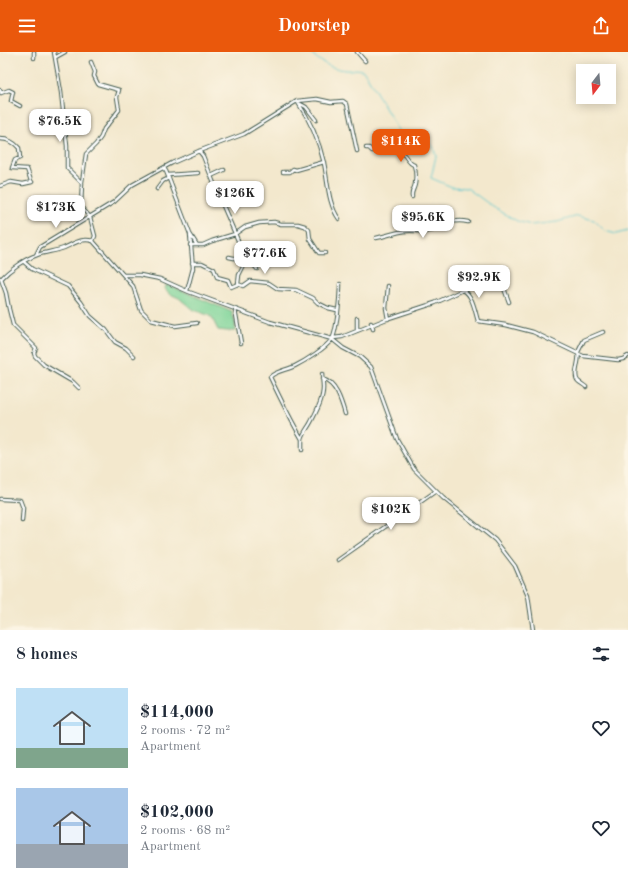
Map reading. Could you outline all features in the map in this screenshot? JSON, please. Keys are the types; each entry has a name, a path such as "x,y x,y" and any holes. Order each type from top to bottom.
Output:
{"street":[{"path":"34,52 34,58"},
{"path":"54,52 56,57 68,146 67,168 82,183"},
{"path":"56,57 66,52"},
{"path":"356,52 358,56 365,61"},
{"path":"91,62 95,72 94,76 98,84 119,90 117,97 119,110 104,129 101,137 86,154 82,183 81,207 90,217 95,236 93,241"},
{"path":"0,90 1,93 9,90 13,92 11,101 20,106"},
{"path":"36,255 40,247 114,202 132,185 199,151 244,134 297,101 317,99 332,102 344,101 347,104 357,151"},
{"path":"297,101 306,107 316,120"},
{"path":"297,101 308,118 316,137 324,162 334,211 339,219"},
{"path":"0,139 15,143 19,148 20,158 15,160 12,168 27,169 32,182 23,184 11,182 0,186"},
{"path":"366,148 369,148 372,151 391,149 404,154 411,164 414,165 416,170 415,184 411,191 412,197"},
{"path":"199,151 203,156 243,252 244,268 239,275 238,284"},
{"path":"283,172 290,172 293,169 296,170 324,162"},
{"path":"163,168 166,171 190,234 197,245"},
{"path":"211,176 224,170"},
{"path":"157,190 163,181 168,177 198,173"},
{"path":"376,238 408,230 420,232 434,230 454,221 461,220 468,222"},
{"path":"190,245 203,245 235,234 246,227 259,223 274,222 305,226 309,230 310,239 319,253 325,253"},
{"path":"187,291 193,268 190,234"},
{"path":"79,388 73,382 44,365 35,356 34,353 36,348 13,324 6,293 1,279 7,272 36,255 64,248 79,240 93,241 133,286 141,310 151,320 175,326 197,323"},
{"path":"229,257 244,259 254,265 257,270"},
{"path":"24,262 32,269 68,286 90,316 106,330 115,342 126,348 134,356"},
{"path":"192,263 202,263 214,269 217,277 228,280 231,287 238,284 243,286 250,281 269,283 278,290 296,290 313,298 318,303 328,308 337,310"},
{"path":"124,275 140,275 160,279 187,291 270,322 332,338 342,337 371,324 435,303 476,284 485,282 502,283 509,302"},
{"path":"302,439 293,425 270,377 272,374 294,366 311,356 332,338 340,284"},
{"path":"388,286 386,308 388,319"},
{"path":"463,290 466,291 470,298 478,322 506,325 533,332 573,352 578,352 583,356 618,360 628,356"},
{"path":"235,309 241,343"},
{"path":"356,331 358,329 357,318"},
{"path":"371,324 373,329"},
{"path":"586,387 577,380 576,377 577,365 580,358 578,352 584,340 604,332"},
{"path":"332,338 343,348 360,357 371,367 397,439 414,469 436,491 495,540 515,566 528,596 533,630"},
{"path":"302,450 302,435 308,428 318,407 324,388 322,374"},
{"path":"322,379 329,383 338,393 345,414"},
{"path":"338,560 436,491"},
{"path":"0,498 20,500 23,508 22,521"}],"green space":[{"path":"166,285 232,312 235,323 235,331 218,330 212,318 208,315 193,310 179,298 170,294 165,289"}],"waterway":[{"path":"309,52 321,62 334,68 345,70 358,69 364,71 400,134 409,138 426,140 433,146 436,156 431,178 452,187 467,188 493,207 517,221 531,225 557,222 578,216 594,220 605,231 616,234 628,231"}]}
